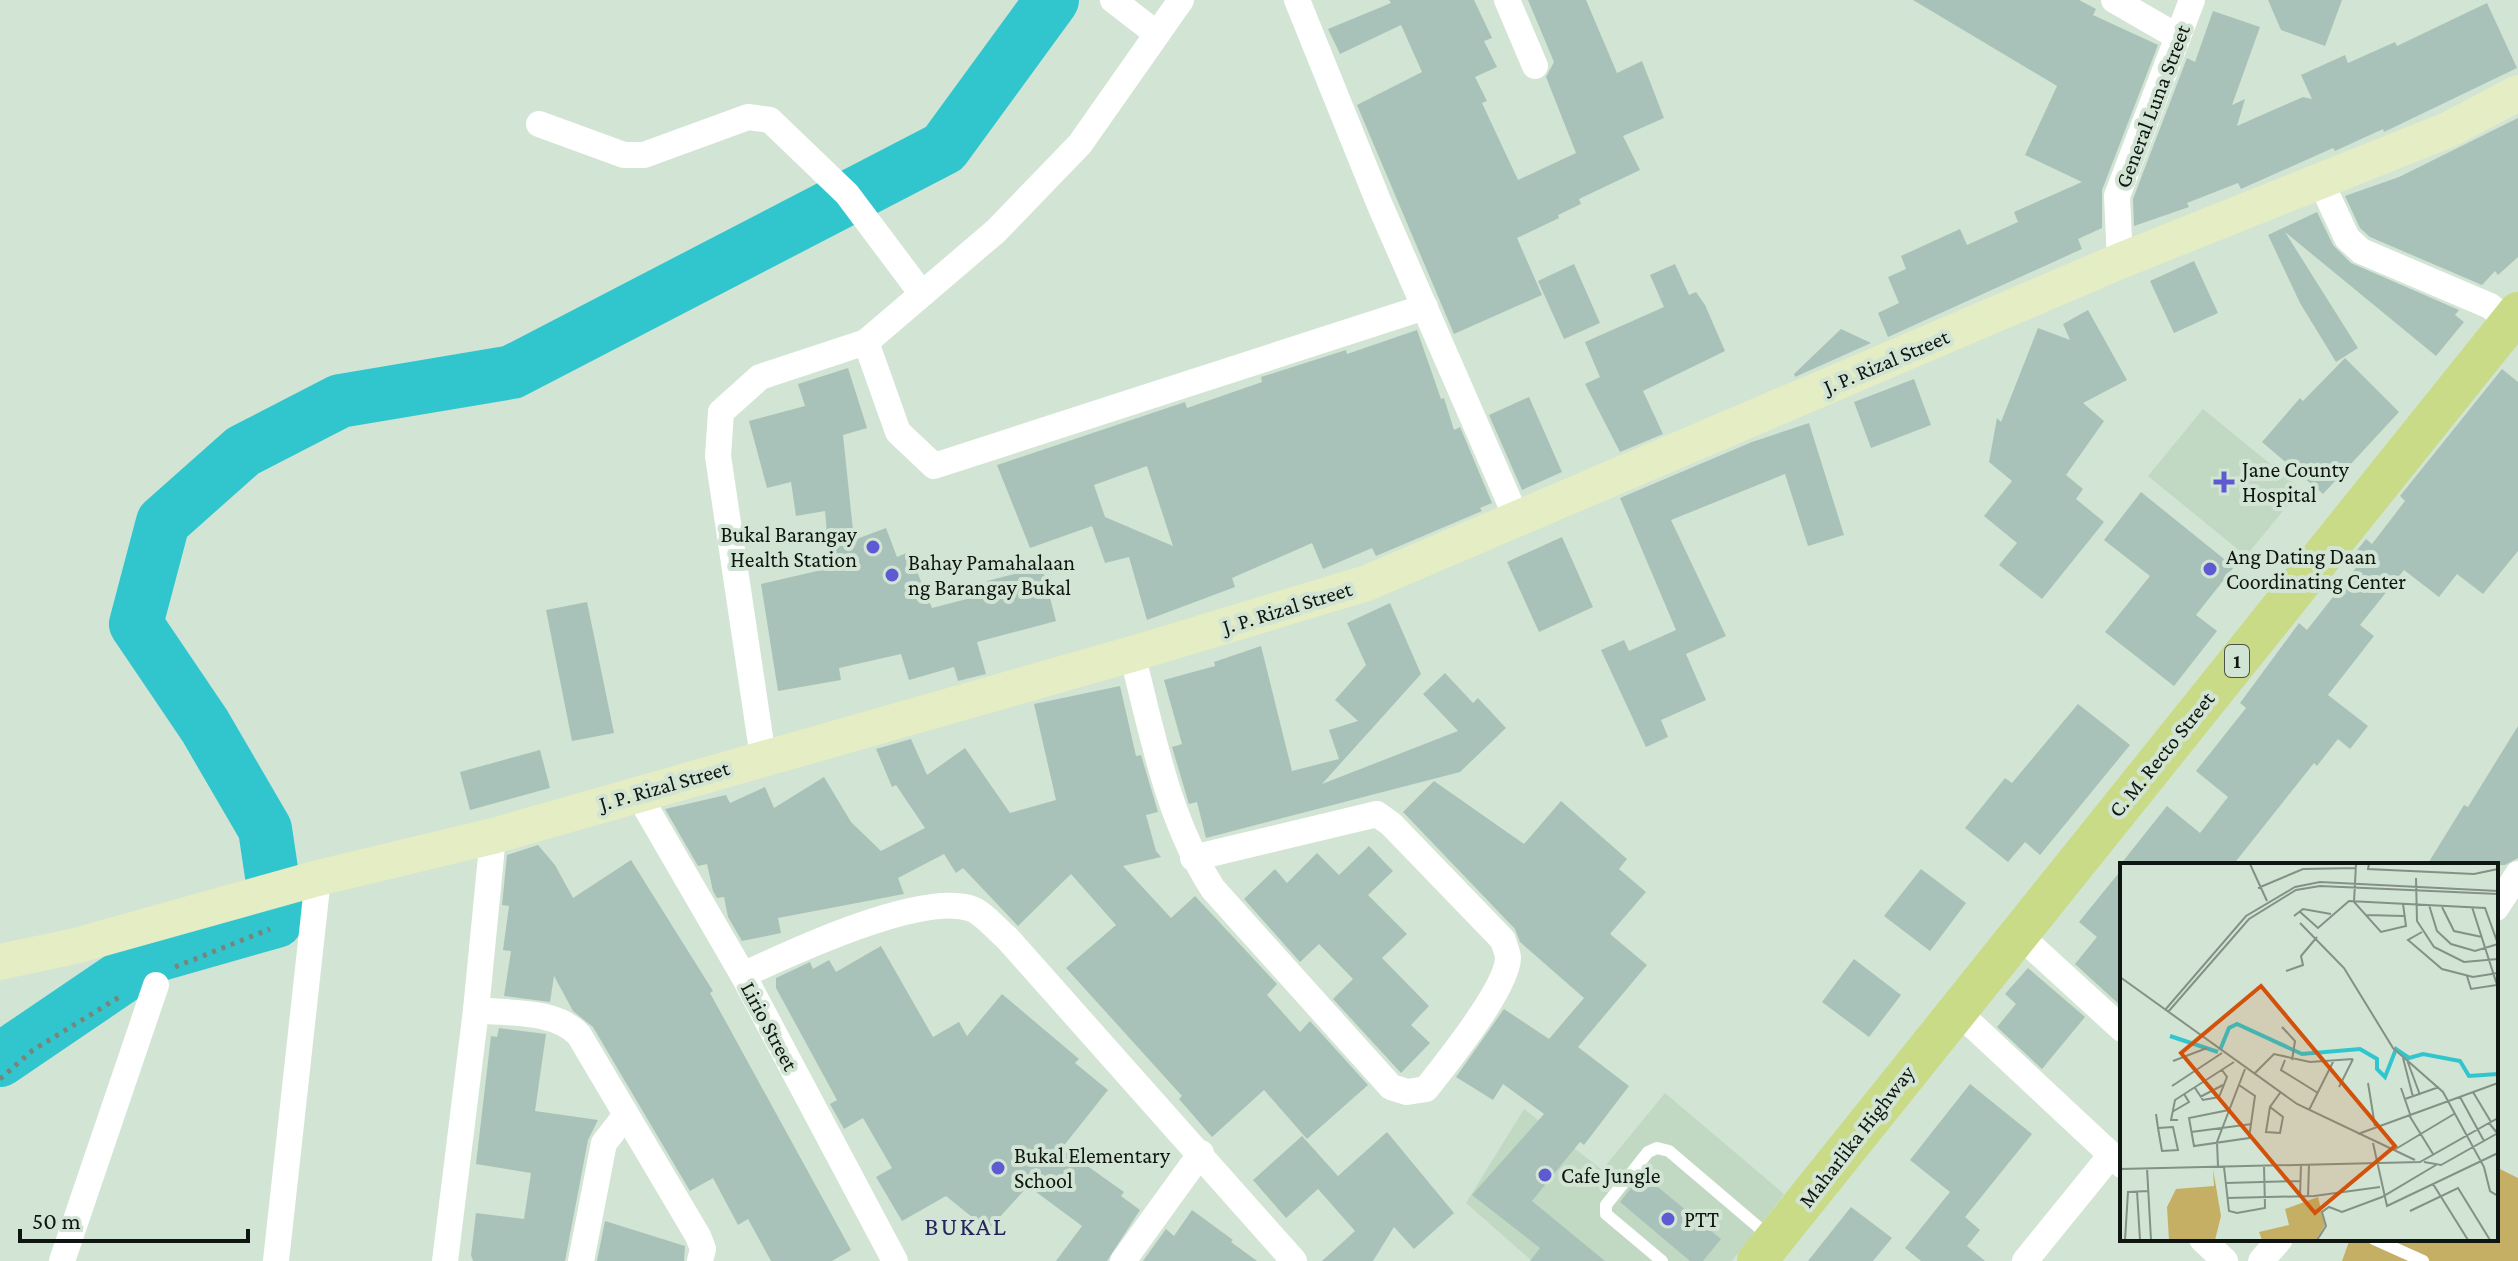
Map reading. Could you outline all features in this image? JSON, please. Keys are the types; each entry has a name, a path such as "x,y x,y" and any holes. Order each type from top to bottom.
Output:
{"main road":[{"name":"J. P. Rizal Street","path":"0,962 75,946 318,878 493,836 1132,654 1367,583 2120,261 2450,129 2518,93"},
{"name":"C. M. Recto Street","path":"1956,1010 2515,321"},
{"name":"Maharlika Highway","path":"1765,1251 1956,1010"}],"street":[{"path":"1113,0 1157,34"},
{"path":"763,757 718,456 721,412 760,377 866,342 996,231 1080,144 1181,0"},
{"path":"1297,0 1517,519"},
{"path":"1507,0 1535,66"},
{"path":"2114,0 2178,37"},
{"name":"General Luna Street","path":"2120,261 2117,196 2192,0"},
{"path":"539,124 624,155 644,155 748,117 770,120 853,202 922,294"},
{"path":"2320,180 2347,238 2361,251 2490,306 2515,321"},
{"path":"866,342 898,432 934,466 1425,307"},
{"path":"1132,654 1174,814 1193,858 1213,889 1391,1087 1407,1092 1426,1089 1469,1034 1504,972 1508,957 1503,940 1391,824 1377,814 1193,858"},
{"name":"Lirio Street","path":"638,794 743,975 894,1260"},
{"path":"445,1261 476,1010 493,836"},
{"path":"2498,905 2518,874"},
{"path":"276,1261 318,878"},
{"path":"743,975 804,946 925,907 971,908 1007,938 1294,1261"},
{"path":"2017,933 2120,1027"},
{"path":"67,1260 156,985"},
{"path":"476,1010 555,1018 569,1024 698,1236 703,1249 700,1261"},
{"path":"1956,1010 2116,1160 2025,1261"},
{"path":"581,1261 604,1143 626,1115"},
{"path":"1123,1261 1201,1153"},
{"path":"2204,1241 2225,1261"},
{"path":"2261,1261 2278,1241"}],"lane":[{"path":"1662,1261 1606,1214 1606,1205 1648,1152 1657,1148 1669,1151 1765,1251"},
{"path":"2378,1241 2423,1261"}],"shaded area":[{"name":"Jane County Hospital","path":"2203,409 2301,489 2246,556 2148,476"},
{"path":"1665,1093 1784,1194 1732,1261 1532,1261 1466,1203 1524,1109 1602,1170"},
{"path":"2498,1168 2518,1178 2518,1261 2342,1261 2349,1241 2498,1241"}],"building":[{"path":"1389,0 1474,0 1492,38 1484,41 1497,67 1475,77 1487,101 1482,103 1518,180 1576,153 1546,77 1554,62 1528,0 1586,0 1617,73 1642,61 1664,118 1623,136 1640,170 1579,199 1581,204 1558,215 1559,218 1517,238 1542,295 1454,334 1357,105 1422,72 1401,25 1340,54 1328,29 1391,3"},
{"path":"1913,0 2079,0 2096,9 2093,15 2158,45 2102,190 2102,228 2078,239 2082,249 1888,337 1878,313 1899,303 1888,277 1906,269 1901,256 1960,229 1967,245 2018,222 2014,212 2082,182 2025,155 2057,86"},
{"path":"2268,0 2342,0 2325,46 2281,30"},
{"path":"2487,3 2517,68 2384,132 2383,129 2335,151 2333,148 2241,189 2238,183 2187,203 2189,207 2134,226 2133,199 2187,58 2195,62 2213,11 2260,27 2232,105 2245,99 2237,126 2303,97 2312,99 2301,75 2345,55 2348,63 2395,42 2397,46"},
{"path":"2518,118 2518,257 2498,275 2495,271 2482,285 2370,237 2360,228 2345,196 2399,177"},
{"path":"2317,212 2333,245 2351,263 2459,310 2455,315 2464,322 2436,356 2285,232 2358,348 2336,362 2300,303 2268,235"},
{"path":"2194,261 2218,313 2174,333 2150,281"},
{"path":"1574,264 1600,323 1564,339 1538,281"},
{"path":"1675,264 1689,295 1696,292 1705,305 1725,351 1643,391 1663,434 1620,452 1585,384 1600,377 1585,342 1664,307 1650,275"},
{"path":"2088,310 2127,380 2083,403 2104,421 2066,475 2083,489 2076,499 2104,522 2042,599 1999,565 2017,543 1984,516 2012,481 1989,462 1997,418 2001,422 2038,328 2070,340 2063,324"},
{"path":"1841,329 1871,343 1795,377 1794,374"},
{"path":"1417,330 1454,430 1460,427 1492,503 1480,508 1482,511 1376,556 1372,548 1323,569 1312,543 1232,578 1235,587 1147,620 1129,557 1105,563 1092,526 1030,548 997,465 1185,402 1187,408 1262,382 1261,377 1346,350 1347,354","holes":["1147,466 1173,546 1105,517 1094,485"]},
{"path":"2345,358 2399,412 2323,494 2262,442 2300,398 2303,401"},
{"path":"848,368 867,428 843,435 854,540 886,528 897,557 909,552 932,608 990,593 987,581 1042,567 1056,621 977,642 986,674 958,681 954,667 909,680 901,654 839,668 841,680 778,691 761,584 830,568 825,511 796,516 791,482 767,488 749,421 805,406 798,384"},
{"path":"2502,369 2518,382 2518,551 2483,594 2457,574 2439,597 2404,570 2360,625 2374,636 2328,695 2368,726 2350,749 2338,739 2317,766 2314,763 2235,863 2122,863 2167,806 2200,833 2228,797 2196,771 2246,708 2240,703 2299,623 2307,630 2358,565 2350,559 2366,539 2372,544 2405,501 2400,496"},
{"path":"1914,379 1931,425 1871,448 1854,402"},
{"path":"1529,397 1562,472 1522,490 1489,415"},
{"path":"1809,423 1844,535 1808,546 1785,474 1671,520 1726,636 1686,654 1706,700 1661,720 1668,737 1646,747 1601,650 1624,640 1629,651 1676,630 1620,498 1752,442"},
{"path":"2141,492 2234,567 2196,615 2217,631 2174,686 2105,632 2150,576 2104,540"},
{"path":"1562,537 1593,607 1539,632 1507,562"},
{"path":"587,602 614,733 572,741 546,610"},
{"path":"1390,603 1421,674 1322,784 1458,731 1423,694 1445,673 1473,703 1478,698 1506,728 1460,772 1206,838 1197,802 1189,804 1172,747 1182,744 1164,680 1215,666 1214,662 1261,646 1292,771 1339,759 1329,730 1358,721 1335,700 1366,665 1347,623"},
{"path":"1120,686 1136,756 1141,755 1158,812 1146,815 1156,851 1161,857 1123,866 1171,918 1195,896 1277,984 1267,995 1300,1032 1310,1021 1368,1085 1307,1139 1264,1090 1212,1137 1179,1099 1182,1096 1066,968 1116,925 1071,874 1018,926 963,868 956,873 944,854 898,878 904,894 778,918 781,933 742,941 728,917 724,897 717,898 713,891 707,864 698,866 665,809 726,795 730,803 765,787 774,808 824,777 851,822 881,851 925,828 896,785 892,787 876,749 911,739 927,775 965,748 1010,813 1056,800 1034,704"},
{"path":"2078,704 2130,745 2040,855 2025,842 2008,862 1965,828 2005,778 2012,783"},
{"path":"2518,726 2518,858 2505,865 2428,863 2464,805 2468,807"},
{"path":"540,750 550,788 470,810 460,772"},
{"path":"1434,781 1524,844 1561,801 1627,859 1619,869 1646,892 1610,934 1647,965 1578,1047 1629,1086 1584,1145 1580,1142 1532,1201 1605,1261 1530,1261 1540,1248 1472,1195 1544,1114 1503,1084 1493,1100 1456,1077 1504,1009 1549,1039 1584,998 1520,942 1515,929 1403,812"},
{"path":"538,845 555,865 573,898 631,860 713,991 710,993 851,1250 832,1261 771,1261 748,1219 738,1225 713,1178 690,1191 593,1027 573,1011 554,976 550,1002 504,996 511,951 503,950 509,906 502,905 507,855"},
{"path":"1369,846 1393,871 1368,895 1407,934 1382,958 1429,1006 1411,1025 1430,1043 1401,1073 1333,999 1353,979 1319,944 1300,962 1244,899 1275,869 1287,883 1317,853 1339,875"},
{"path":"1921,869 1966,903 1930,951 1884,916"},
{"path":"2120,871 2120,1005 2075,964 2097,937 2079,922"},
{"path":"881,946 933,1037 959,1022 967,1036 1002,994 1079,1059 1075,1063 1108,1090 1062,1148 1124,1192 1121,1196 1140,1210 1107,1261 1056,1261 1082,1226 1028,1186 988,1230 946,1196 902,1221 876,1177 892,1168 863,1118 844,1129 830,1104 837,1100 776,988 776,978 810,962 813,969 829,960 836,972"},
{"path":"1854,959 1901,995 1869,1037 1822,1002"},
{"path":"2028,968 2085,1017 2042,1069 1997,1027 2016,1004 2005,994"},
{"path":"499,1028 546,1034 535,1111 598,1120 588,1140 565,1261 473,1261 471,1255 476,1213 524,1219 531,1173 476,1164 491,1036 497,1037"},
{"path":"1970,1084 2032,1134 1965,1217 1980,1230 1967,1246 1985,1261 1921,1261 1905,1248 1950,1192 1910,1160"},
{"path":"1387,1132 1454,1213 1414,1249 1394,1227 1373,1261 1322,1261 1355,1231 1318,1189 1286,1218 1253,1180 1302,1136 1338,1176"},
{"name":"PTT","path":"1642,1174 1721,1239 1703,1261 1690,1261 1620,1202"},
{"path":"1851,1207 1892,1238 1873,1261 1808,1261"},
{"path":"1192,1210 1257,1261 1143,1261 1166,1229 1174,1236"},
{"path":"605,1221 685,1246 684,1261 597,1261"}],"waterway":[{"path":"272,876 265,829 205,726 136,624 163,522 243,451 340,401 512,372 944,148 1052,0"},
{"path":"0,1060 153,956 276,921 279,913"}],"place":[{"name":"Jane County Hospital","path":"2224,482"},
{"name":"Bukal Barangay Health Station","path":"873,547"},
{"name":"Ang Dating Daan Coordinating Center","path":"2210,569"},
{"name":"Bahay Pamahalaan ng Barangay Bukal","path":"892,575"},
{"name":"Bukal Elementary School","path":"998,1168"},
{"name":"Cafe Jungle","path":"1545,1175"},
{"name":"PTT","path":"1668,1219"}],"district":[{"name":"BUKAL","path":"966,1226"}]}
